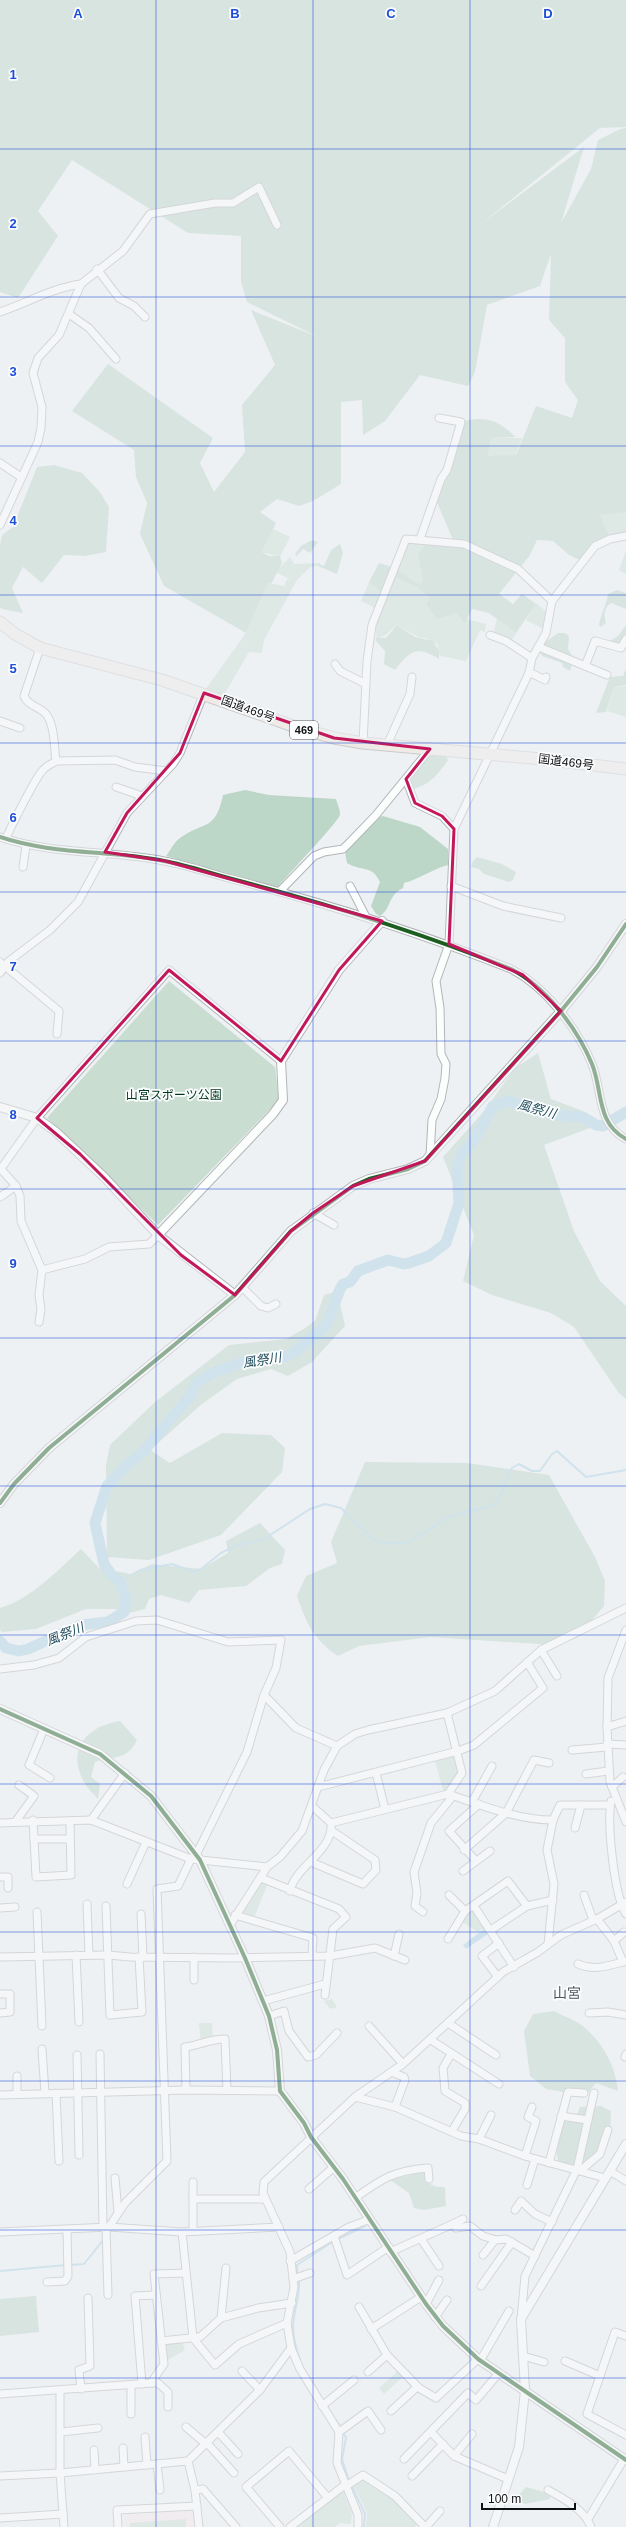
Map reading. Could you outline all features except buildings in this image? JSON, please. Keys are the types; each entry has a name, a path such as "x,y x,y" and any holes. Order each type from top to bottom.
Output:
{"highway":[{"name":"国道469号","path":"0,622 15,634 40,648 162,680 204,693 299,728 363,743 626,768"}],"street":[{"path":"0,525 38,442 41,428 42,407 33,374 38,358 59,335 81,284 98,269 123,251 150,214 162,210 215,203 233,203 259,186 278,225"},
{"path":"98,269 119,298 134,306 145,317"},
{"path":"0,312 24,304 60,287 81,284"},
{"path":"69,314 94,332 116,359"},
{"path":"420,539 442,479 447,470 461,422 439,418"},
{"path":"0,463 21,477"},
{"path":"430,1156 432,1120 441,1099 445,1078 446,1064 441,1054 440,1008 436,981 449,944 454,829 529,672 532,658 546,634 552,601 596,546 610,539 626,536"},
{"path":"363,743 366,684 372,625 381,597 406,539 420,539 464,544 518,569 552,601"},
{"path":"490,634 506,641 532,658"},
{"path":"585,666 595,642 621,648 626,640"},
{"path":"539,647 607,675"},
{"path":"40,648 24,696 26,702 45,713 50,720 56,761"},
{"path":"335,664 340,671 366,684"},
{"path":"529,672 544,680 546,677"},
{"path":"387,745 410,694 412,676"},
{"path":"57,1034 59,1011 2,967 50,930 78,902 127,813 166,771 180,753 204,693"},
{"path":"0,721 20,728"},
{"path":"280,891 314,856 343,848 376,815 430,749"},
{"path":"166,771 135,767 115,760 56,761 42,770 19,815 12,822 3,838 26,846 62,850 105,852 165,861 280,891 365,915 449,944 523,975 561,1011 591,1062 606,1121 626,1139"},
{"path":"406,779 415,804 442,816 454,829"},
{"path":"116,787 142,796"},
{"path":"23,867 26,846"},
{"path":"350,886 365,915"},
{"path":"451,886 503,906 561,918"},
{"path":"42,1270 85,1259 109,1247 148,1244 158,1235 273,1114 283,1100 281,1061 339,970 382,921"},
{"path":"0,1503 14,1484 49,1448 243,1288 291,1231 313,1213 353,1186 369,1179 408,1169 430,1156 561,1011 625,929"},
{"path":"39,1322 42,1309 39,1295 42,1270 21,1221 20,1196 16,1186 1,1170 37,1118 169,970 281,1061"},
{"path":"0,1107 37,1118 104,1177 158,1235 235,1295"},
{"path":"0,1197 16,1186"},
{"path":"313,1213 334,1225"},
{"path":"243,1288 261,1306 268,1308 276,1304"},
{"path":"230,1925 267,1867 280,1857 302,1832 318,1787 337,1746 356,1734 447,1713 495,1692 541,1650 626,1608"},
{"path":"0,1669 34,1665 58,1658 86,1637 136,1622 156,1620 228,1642 281,1640 276,1668 264,1696 247,1752 196,1858 178,1886 157,1889 167,2161 118,2212 106,2228"},
{"path":"626,1630 623,1645 608,1678 607,1727 608,1771 619,1808 626,1821"},
{"path":"541,1650 557,1676"},
{"path":"318,1787 458,1751 474,1745 543,1688 527,1662"},
{"path":"264,1696 296,1728 337,1746"},
{"path":"0,1710 100,1754 125,1773 151,1796 196,1858 245,1958 269,2016 277,2050 280,2091 304,2123 311,2137 334,2167 388,2250 421,2297 456,2340 479,2360 625,2460 588,2519"},
{"path":"423,1912 415,1906 417,1893 414,1872 431,1823 451,1795 462,1773 458,1751 447,1713"},
{"path":"607,1727 626,1721"},
{"path":"44,1729 28,1765 50,1778"},
{"path":"572,1750 626,1745"},
{"path":"464,1850 506,1813 534,1760 550,1763"},
{"path":"476,1862 449,1831 475,1803 492,1766"},
{"path":"586,1774 608,1771"},
{"path":"376,1772 385,1809"},
{"path":"91,1820 125,1773"},
{"path":"611,1785 623,1777"},
{"path":"16,1821 34,1796 19,1785"},
{"path":"611,1785 610,1805 613,1857 626,1914"},
{"path":"331,1823 385,1809 451,1795 506,1813 553,1820"},
{"path":"619,1808 626,1803"},
{"path":"548,1944 554,1884 547,1850 553,1820 560,1805 610,1805"},
{"path":"575,1828 582,1805"},
{"path":"290,1891 292,1882 311,1862 332,1831 331,1823 312,1806"},
{"path":"0,1823 34,1820 91,1820 146,1842 196,1858 267,1867"},
{"path":"34,1820 36,1877 71,1875 70,1821"},
{"path":"311,1862 363,1884 376,1870 375,1860 332,1831"},
{"path":"34,1839 70,1839"},
{"path":"127,1884 146,1842"},
{"path":"463,1871 490,1851"},
{"path":"0,1877 8,1877 8,1888"},
{"path":"261,1878 343,1912 346,1917 333,1929 325,1984 325,1995"},
{"path":"448,1939 465,1911 508,1881 527,1906"},
{"path":"449,1895 465,1911"},
{"path":"578,1964 587,1968 603,1968 625,1961 614,1941 595,1920 584,1895"},
{"path":"491,1930 527,1906 553,1900"},
{"path":"358,2527 358,2515 337,2458 339,2432 324,2404 300,2369 292,2348 287,2323 292,2303 293,2279 287,2243 261,2187 264,2182 311,2137 355,2097 403,2064 431,2040 498,1977 548,1944 595,1920 623,1903"},
{"path":"87,1904 89,1955"},
{"path":"106,1906 110,2015 142,2012 141,1914"},
{"path":"474,1906 514,1967"},
{"path":"0,1908 15,1908"},
{"path":"37,1912 42,2026"},
{"path":"235,1915 313,1938 312,1955"},
{"path":"614,1941 624,1932"},
{"path":"394,1956 400,1934"},
{"path":"498,1977 482,1956 499,1943"},
{"path":"0,1958 39,1955 108,1955 194,1958 245,1958 312,1955 330,1956 375,1948 405,1960"},
{"path":"76,1955 78,2022"},
{"path":"194,1958 194,1980"},
{"path":"263,2001 325,1984"},
{"path":"0,1994 10,1994 10,2012 0,2012"},
{"path":"269,2016 284,2011 288,2031 308,2057 316,2055 337,2033"},
{"path":"589,2013 608,2012 626,2015"},
{"path":"448,2023 496,2055"},
{"path":"370,2026 403,2064"},
{"path":"186,2090 185,2047 203,2044 208,2040 224,2039 227,2090"},
{"path":"431,2040 499,2084"},
{"path":"42,2049 45,2093"},
{"path":"100,2054 103,2203 106,2228 108,2295"},
{"path":"451,2054 443,2068 445,2091 465,2103 465,2109 452,2131"},
{"path":"76,2055 79,2155"},
{"path":"392,2072 404,2077 405,2080 395,2107"},
{"path":"17,2076 18,2094"},
{"path":"0,2095 186,2090 280,2091"},
{"path":"549,2163 568,2092 584,2093"},
{"path":"56,2093 59,2160"},
{"path":"493,2527 508,2479 520,2448 525,2391 521,2319 525,2276 579,2170 594,2093"},
{"path":"355,2097 395,2107 461,2136 480,2140 525,2156 579,2170 607,2174 626,2181"},
{"path":"525,2156 536,2121 528,2117 532,2107"},
{"path":"480,2140 491,2115"},
{"path":"561,2116 588,2120"},
{"path":"579,2170 600,2154 608,2130"},
{"path":"521,2319 626,2144"},
{"path":"527,2185 535,2159"},
{"path":"309,2189 334,2167"},
{"path":"355,2198 384,2177 402,2170 428,2168 429,2179"},
{"path":"115,2178 118,2212"},
{"path":"193,2182 193,2230"},
{"path":"193,2199 265,2198"},
{"path":"96,2199 103,2203"},
{"path":"515,2210 521,2202 535,2214 552,2222"},
{"path":"334,2236 347,2275 388,2250 421,2239 463,2219"},
{"path":"290,2260 334,2236 368,2220"},
{"path":"455,2223 456,2228 470,2226 483,2236 495,2240 506,2239 535,2256"},
{"path":"0,2232 106,2228 182,2232 193,2230 279,2227"},
{"path":"47,2282 65,2281 68,2276 67,2230"},
{"path":"182,2232 185,2273 193,2338 215,2365 239,2344 287,2323"},
{"path":"421,2239 439,2266"},
{"path":"483,2255 495,2240"},
{"path":"481,2286 512,2242"},
{"path":"221,2318 226,2268"},
{"path":"151,2383 164,2364 154,2274 185,2273"},
{"path":"293,2279 310,2273"},
{"path":"426,2304 440,2280"},
{"path":"142,2384 135,2296 156,2295"},
{"path":"371,2329 421,2297"},
{"path":"81,2389 79,2370 90,2366 88,2298"},
{"path":"435,2316 447,2300"},
{"path":"161,2341 200,2337 221,2318 258,2308 292,2303"},
{"path":"359,2307 387,2355 417,2387 436,2398 479,2360 509,2311"},
{"path":"626,2336 615,2332 587,2414 626,2436"},
{"path":"0,2476 60,2473 188,2461 219,2433 260,2390 292,2348"},
{"path":"368,2372 387,2355"},
{"path":"523,2356 544,2362"},
{"path":"565,2361 600,2376"},
{"path":"242,2371 260,2390"},
{"path":"404,2459 468,2393 476,2400 498,2373"},
{"path":"324,2404 354,2380"},
{"path":"0,2394 158,2383 168,2392 168,2407"},
{"path":"131,2385 131,2414"},
{"path":"391,2411 417,2387"},
{"path":"60,2391 60,2473 64,2527"},
{"path":"339,2432 368,2411 381,2430"},
{"path":"186,2426 234,2473"},
{"path":"61,2432 98,2428"},
{"path":"431,2432 454,2456 508,2479"},
{"path":"219,2433 238,2454"},
{"path":"454,2456 472,2434"},
{"path":"145,2437 147,2465"},
{"path":"412,2476 443,2444"},
{"path":"123,2448 124,2467"},
{"path":"94,2450 95,2470"},
{"path":"280,2527 246,2487 288,2451 328,2498"},
{"path":"188,2461 195,2490 199,2527"},
{"path":"157,2464 160,2490"},
{"path":"290,2527 346,2485 363,2476 385,2487 423,2526 440,2511"},
{"path":"195,2490 203,2489 236,2527"},
{"path":"548,2490 567,2501 588,2519 591,2527"},
{"path":"118,2527 117,2510 197,2506"},
{"path":"0,2518 63,2514"}],"highlighted area":[{"path":"204,693 334,738 430,749 406,779 415,803 442,816 454,829 449,944 523,975 561,1011 425,1161 353,1186 313,1213 291,1231 235,1295 181,1255 80,1154 37,1118 169,970 281,1061 339,970 382,921 165,861 105,852 127,813 180,753"}],"shaded area":[{"path":"194,2510 196,2527 126,2527 125,2515"}],"green space":[{"path":"0,0 626,0 626,127 600,128 481,224 584,147 561,223 591,169 598,140 620,129 626,128 626,512 600,515 610,538 582,561 569,555 553,541 537,540 530,555 499,594 513,604 522,594 536,604 516,633 489,613 472,609 465,623 456,613 437,620 426,604 429,598 418,588 397,578 381,592 369,582 379,563 395,568 419,584 423,582 418,556 423,547 453,540 436,500 436,493 443,486 461,422 484,419 491,420 503,426 515,437 491,438 488,456 516,455 536,406 572,418 578,400 565,382 565,338 549,320 551,254 540,286 487,305 475,372 468,386 420,375 385,421 363,435 362,400 341,402 341,484 313,501 299,506 277,499 260,512 276,523 262,552 269,556 280,556 282,563 271,584 268,583 246,633 164,586 140,534 147,503 136,477 134,450 72,411 108,364 213,438 200,463 214,492 245,452 242,405 275,365 251,310 318,337 247,302 241,282 241,236 188,233 72,160 38,211 58,236 18,298 0,292"},
{"path":"491,438 522,438 515,456 488,456"},
{"path":"54,465 82,473 100,492 109,507 106,552 85,556 64,555 42,583 23,567 12,588 23,613 2,609 0,607 0,545 2,535 13,527 37,467"},
{"path":"619,511 626,512 626,542 623,537 610,538 600,515"},
{"path":"273,529 290,537 280,557 262,552"},
{"path":"406,539 434,545 418,556 423,583 419,584 394,567"},
{"path":"312,540 318,542 310,553 303,549 297,556 295,554 301,546"},
{"path":"340,544 343,553 337,574 318,566 319,564 324,566 331,550"},
{"path":"626,551 626,574 619,570"},
{"path":"290,557 294,564 320,563 318,566 310,567 297,580 264,640 262,653 249,652 224,695 205,690 246,633 268,583 284,586 288,578 275,572"},
{"path":"397,578 418,588 429,598 426,604 437,620 456,613 465,622 466,619 486,624 485,632 480,630 466,661 440,656 437,644 426,638 420,638 397,625 384,636 377,637 376,629 379,616 378,612 376,609 361,601 369,582 381,592"},
{"path":"617,590 626,593 626,609 611,603 608,605 605,612 606,623 601,627 599,625 608,594"},
{"path":"536,603 549,614 547,631 526,620"},
{"path":"497,619 516,633 511,641 493,634"},
{"path":"397,625 415,637 433,641 439,651 439,659 425,652 419,651 409,654 395,670 384,664 385,651 375,640 377,637 386,638"},
{"path":"626,625 626,637 620,646 608,642 618,636"},
{"path":"558,633 565,633 569,636 568,649 574,659 570,671 563,667 562,663 542,656 540,652 544,643"},
{"path":"626,669 626,685 614,687 606,712 596,713 610,677 623,676"},
{"path":"626,686 626,717 607,711 614,687"},
{"path":"431,754 446,755 448,760 433,779 423,785 411,789 412,778 416,769"},
{"path":"245,790 269,795 336,799 340,814 332,827 278,887 166,856 180,838 208,824 212,820 220,807 223,795"},
{"path":"383,816 420,827 448,849 448,865 404,883 403,888 394,895 384,913 380,916 376,914 371,906 380,882 377,876 370,870 352,866 347,863 345,852 376,818"},
{"path":"477,857 502,864 516,872 513,880 509,882 484,874 479,869 471,867 473,861"},
{"name":"山宮スポーツ公園","path":"169,981 275,1067 279,1100 158,1225 47,1118"},
{"path":"538,1053 551,1099 583,1111 590,1128 544,1145 574,1231 600,1281 626,1306 626,1399 618,1392 574,1327 551,1313 492,1295 463,1281 474,1235 443,1157 485,1110 515,1068"},
{"path":"334,1292 338,1294 345,1326 312,1362 288,1376 271,1369 237,1379 202,1404 150,1450 170,1463 222,1433 271,1435 285,1448 282,1472 221,1535 149,1560 107,1557 106,1465 110,1445 155,1402 229,1345 286,1339 315,1321 324,1295"},
{"path":"365,1462 467,1463 549,1475 595,1557 605,1581 604,1606 577,1638 554,1645 431,1637 359,1646 338,1656 323,1644 312,1630 304,1615 297,1596 306,1576 337,1563 331,1542"},
{"path":"260,1523 285,1550 282,1564 270,1568 246,1586 199,1590 189,1603 161,1595 149,1599 145,1609 129,1613 115,1609 86,1609 36,1629 2,1632 0,1630 0,1608 22,1598 44,1583 81,1549 99,1568 131,1574 152,1564 201,1569 228,1553 226,1541"},
{"path":"120,1721 137,1740 133,1747 125,1754 95,1762 91,1777 100,1784 98,1799 85,1784 79,1770 77,1759 79,1750 83,1741 89,1734 98,1728"},
{"path":"458,1751 462,1773 444,1794 434,1757"},
{"path":"261,1878 269,1881 253,1920 235,1915"},
{"path":"468,1911 475,1912 485,1927 478,1932 461,1921"},
{"path":"332,1999 337,2007 330,2009 324,2001"},
{"path":"554,2011 581,2025 597,2040 603,2048 615,2073 618,2091 596,2083 585,2096 546,2089 530,2076 524,2031 533,2014"},
{"path":"199,2023 212,2023 213,2037 208,2037 201,2043"},
{"path":"601,2106 611,2111 609,2139 603,2151 583,2170 559,2164 555,2147 562,2123 576,2117 580,2107"},
{"path":"423,2172 431,2184 434,2186 445,2187 446,2206 424,2210 414,2208 409,2193 390,2180"},
{"path":"36,2296 39,2332 0,2336 0,2299"},
{"path":"181,2339 185,2350 163,2363 161,2341"},
{"path":"400,2369 405,2375 384,2394 379,2388"},
{"path":"362,2478 384,2489 418,2523 415,2527 366,2527 367,2513 353,2484"},
{"path":"526,2487 544,2492 550,2497 550,2499 525,2504 519,2500 518,2496"},
{"path":"342,2489 352,2514 351,2524 340,2523 335,2527 293,2527"},
{"path":"186,2519 186,2527 130,2527 130,2523"}],"water":[{"path":"484,1929 488,1934 466,1949 463,1945"}],"waterway":[{"name":"風祭川","path":"0,1641 6,1648 19,1651 28,1649 81,1625 108,1622 124,1612 126,1598 120,1582 111,1574 104,1564 95,1523 107,1486 129,1463 143,1452 190,1396 196,1383 215,1372 244,1362 288,1356 299,1349 327,1324 340,1289 343,1284 350,1282 358,1271 388,1260 404,1264 409,1263 429,1256 446,1243 459,1203 457,1166 462,1154 476,1137 493,1106 509,1101 553,1115 583,1117 596,1125 603,1126 626,1112"},
{"path":"120,1582 140,1570 172,1564 194,1572 201,1569 221,1553 235,1546 264,1539 310,1509 325,1504 341,1508 375,1541 392,1544 409,1542 449,1517 493,1505 499,1498 512,1468 519,1464 532,1471 540,1471 552,1454 557,1451 586,1477 626,1470"},
{"path":"338,2239 365,2226"},
{"path":"70,2265 84,2264 104,2239"},
{"path":"297,2273 297,2265 334,2241"},
{"path":"0,2271 66,2265"},
{"path":"299,2279 299,2292 293,2326 295,2343 300,2360"},
{"path":"336,2420 341,2428"},
{"path":"344,2434 346,2438 342,2459 349,2481"},
{"path":"352,2486 365,2514 364,2527"}],"cycle path":[{"path":"0,837 40,847 123,855 181,865 303,898 373,920 442,943 511,969 536,986 548,997 578,1036 592,1064 605,1115 616,1132 626,1139"},
{"path":"0,1503 14,1484 49,1448 235,1295 291,1231 353,1186 369,1179 408,1169 425,1161 561,1011 597,967 626,924"},
{"path":"0,1709 100,1754 151,1796 200,1860 245,1958 269,2016 277,2050 280,2091 304,2123 311,2137 343,2179 426,2304 443,2326 478,2359 626,2460"}],"district":[{"name":"山宮","path":"567,1993"}]}
